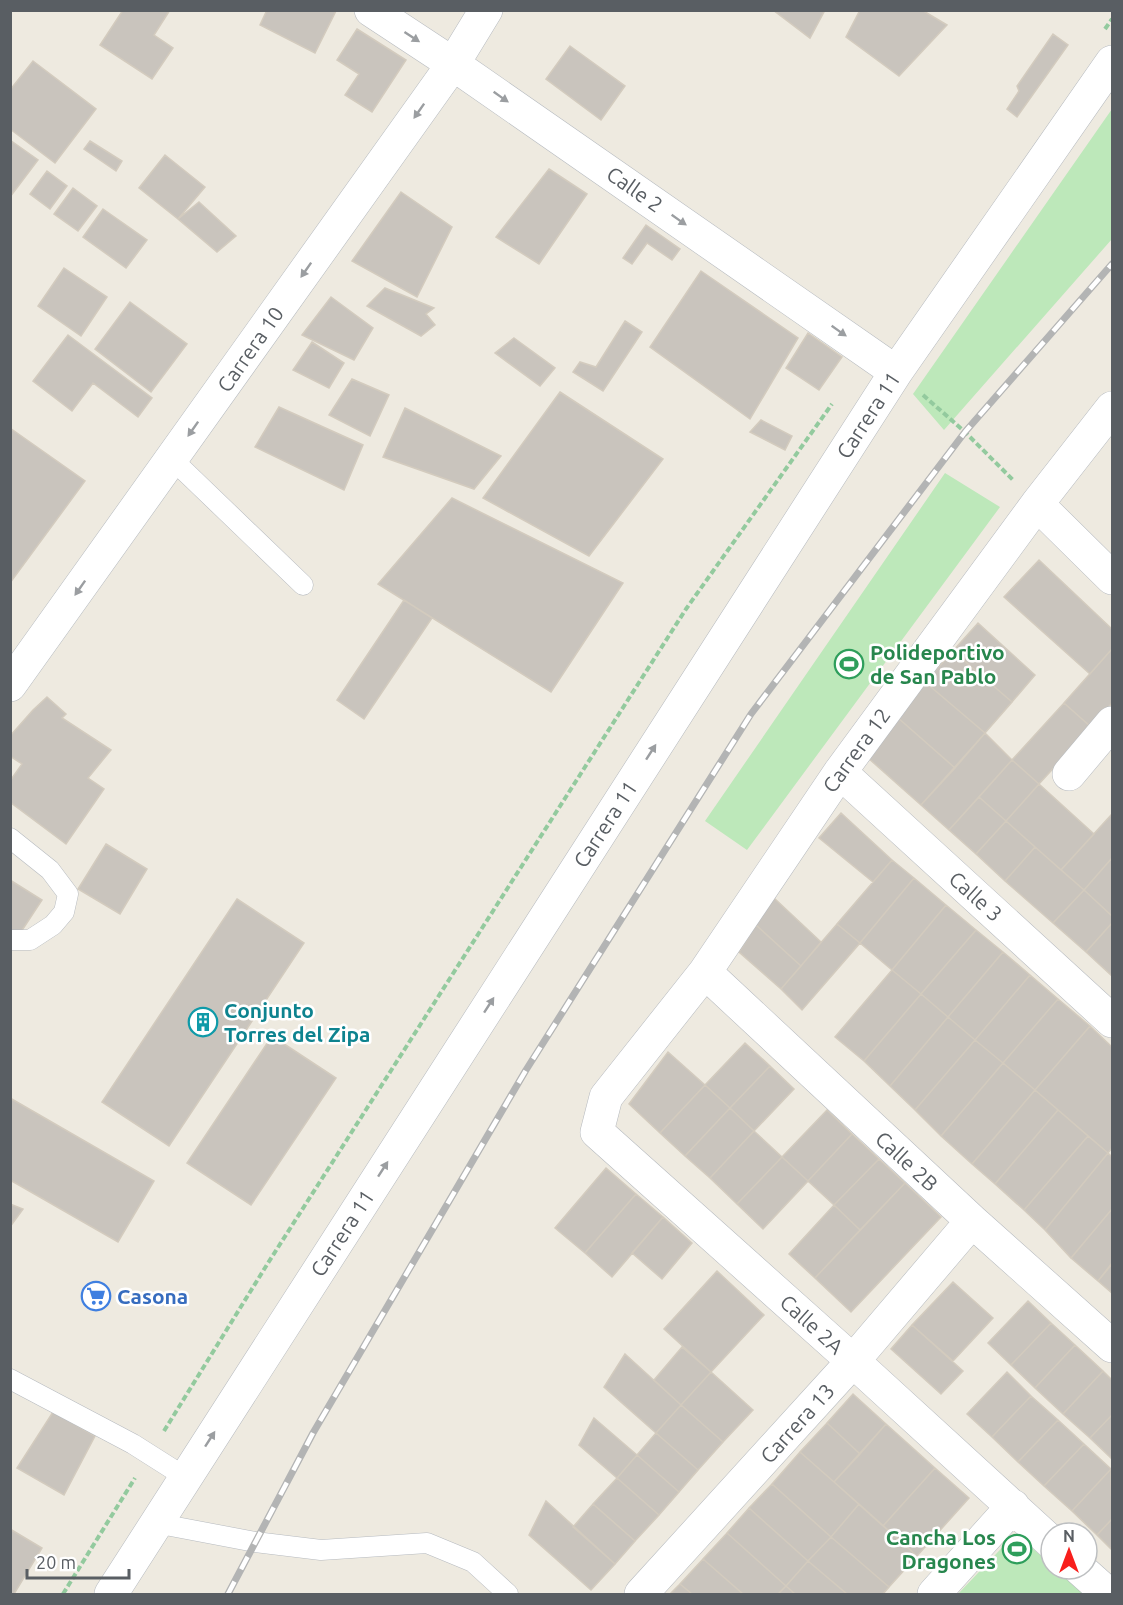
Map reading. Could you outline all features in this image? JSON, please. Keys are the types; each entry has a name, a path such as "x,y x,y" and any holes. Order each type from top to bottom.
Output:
{"street":[{"name":"Calle 2","path":"371,10 453,64 896,372"},
{"name":"Carrera 10","path":"10,686 453,64 486,10"},
{"name":"Carrera 11","path":"111,1594 896,372 1106,50"},
{"name":"Carrera 12","path":"606,1097 705,972 840,772 1037,504 1113,408"},
{"path":"1037,504 1113,578"},
{"path":"1069,774 1113,723"},
{"name":"Calle 3","path":"840,772 1113,1021"},
{"name":"Calle 2B","path":"705,972 972,1221 1113,1346"},
{"name":"Calle 2A","path":"606,1097 597,1132 1039,1531"},
{"name":"Carrera 13","path":"640,1594 853,1361 972,1221"},
{"path":"934,1594 1013,1506"},
{"path":"1093,1581 1108,1594"}],"lane":[{"path":"172,459 303,585"},
{"path":"10,838 50,870 68,894 64,912 53,925 30,940 10,940"},
{"path":"10,1379 150,1454 185,1477"},
{"path":"155,1523 255,1542 321,1550 427,1543 473,1562 508,1594"}],"path":[{"path":"1106,50 1113,18"},
{"path":"896,372 965,432 1037,504"},
{"path":"63,1594 281,1243 686,609 835,399"}],"green space":[{"path":"1112,109 1112,239 944,430 913,394"},
{"name":"Polideportivo de San Pablo","path":"945,473 1000,507 747,850 705,821"},
{"name":"Cancha Los Dragones","path":"1015,1534 1039,1554 1039,1581 1071,1581 1087,1594 958,1594"}],"building":[{"path":"123,10 170,10 154,35 173,48 152,79 100,45"},
{"path":"267,10 336,11 315,53 260,25"},
{"path":"773,10 825,10 810,38"},
{"path":"860,10 922,10 947,25 899,76 846,37"},
{"path":"357,29 406,60 372,112 345,95 359,74 337,60"},
{"path":"1053,34 1068,45 1017,117 1007,109 1019,91 1017,86"},
{"path":"570,46 625,86 601,120 546,79"},
{"path":"33,61 96,109 55,163 10,129 10,90"},
{"path":"10,140 38,160 10,197"},
{"path":"90,141 122,161 116,171 84,149"},
{"path":"165,155 205,187 178,219 139,188"},
{"path":"549,169 587,194 539,264 496,237"},
{"path":"47,171 67,186 50,209 30,194"},
{"path":"73,188 97,206 78,231 54,214"},
{"path":"401,192 452,227 417,297 352,261"},
{"path":"199,202 236,236 217,252 178,219"},
{"path":"103,209 147,240 126,268 83,237"},
{"path":"646,225 680,249 672,260 647,243 632,264 623,258"},
{"path":"64,268 107,297 81,336 38,306"},
{"path":"701,271 798,338 750,419 650,347"},
{"path":"385,288 434,308 426,314 435,325 421,336 367,306"},
{"path":"331,297 373,328 354,360 302,335"},
{"path":"130,302 187,344 151,392 95,349"},
{"path":"625,321 642,332 603,391 573,372 580,362 596,367"},
{"path":"808,333 842,357 819,390 786,368"},
{"path":"68,335 152,398 138,417 93,383 72,411 33,381"},
{"path":"514,338 555,368 540,386 495,353"},
{"path":"312,342 344,363 329,388 293,370"},
{"path":"352,379 389,395 370,436 329,415"},
{"path":"560,392 663,459 589,556 483,498"},
{"path":"279,407 363,445 344,490 255,447"},
{"path":"405,408 501,456 474,489 383,457"},
{"path":"761,420 792,436 785,450 750,432"},
{"path":"10,428 85,481 10,583"},
{"path":"452,498 623,583 551,692 378,584"},
{"path":"1039,560 1112,629 1112,649 1090,674 1004,597"},
{"path":"404,600 432,618 364,719 337,700"},
{"path":"978,623 1035,675 1012,702 953,651"},
{"path":"1112,649 1112,703 1091,727 1064,703"},
{"path":"953,651 1012,702 985,733 925,682"},
{"path":"925,682 985,733 955,768 897,717"},
{"path":"47,697 66,714 62,718 111,750 88,778 104,789 66,844 10,802 10,781 22,764 10,756 10,736"},
{"path":"1064,703 1091,727 1039,784 1012,760"},
{"path":"897,717 955,768 921,805 867,757"},
{"path":"985,733 1012,760 949,830 921,805"},
{"path":"1012,760 1039,784 1006,821 979,797"},
{"path":"1039,784 1094,834 1061,870 1006,821"},
{"path":"979,797 1006,821 976,854 949,830"},
{"path":"841,813 892,860 873,882 819,838"},
{"path":"1112,814 1112,858 1084,890 1061,870"},
{"path":"1006,821 1035,847 1005,881 976,854"},
{"path":"106,844 147,869 120,914 78,889"},
{"path":"1035,847 1084,890 1053,923 1005,881"},
{"path":"1112,858 1112,916 1084,890"},
{"path":"892,860 914,878 860,943 837,924"},
{"path":"914,878 946,905 892,970 860,943"},
{"path":"10,880 42,900 17,938 10,934"},
{"path":"1084,890 1112,916 1112,923 1086,952 1053,923"},
{"path":"774,898 821,942 801,966 756,925"},
{"name":"Conjunto Torres del Zipa","path":"237,899 304,943 169,1146 102,1102"},
{"path":"946,905 976,930 921,994 892,970"},
{"path":"1112,923 1112,976 1086,952"},
{"path":"837,924 860,943 802,1010 781,989"},
{"path":"756,925 801,966 781,989 739,952"},
{"path":"976,930 1003,952 948,1017 921,994"},
{"path":"1003,952 1030,975 975,1040 948,1017"},
{"path":"892,970 921,994 864,1061 835,1037"},
{"path":"1030,975 1058,999 1003,1063 975,1040"},
{"path":"921,994 948,1017 890,1086 864,1061"},
{"path":"1058,999 1090,1026 1035,1090 1003,1063"},
{"path":"948,1017 975,1040 915,1110 890,1086"},
{"path":"1090,1026 1112,1047 1112,1148 1108,1153 1035,1090"},
{"name":"Conjunto Torres del Zipa","path":"272,1036 336,1078 251,1205 187,1163"},
{"path":"975,1040 1003,1063 941,1136 915,1110"},
{"path":"745,1043 770,1066 730,1108 705,1085"},
{"path":"668,1052 705,1085 660,1133 629,1104"},
{"path":"1003,1063 1035,1090 972,1164 941,1136"},
{"path":"770,1066 794,1089 754,1131 730,1108"},
{"path":"705,1085 730,1108 685,1156 660,1133"},
{"path":"1035,1090 1058,1110 995,1184 972,1164"},
{"path":"10,1098 154,1181 118,1242 10,1180"},
{"path":"730,1108 754,1131 710,1178 685,1156"},
{"path":"827,1110 852,1134 808,1181 782,1157"},
{"path":"1058,1110 1088,1136 1024,1210 995,1184"},
{"path":"754,1131 782,1157 737,1204 710,1178"},
{"path":"852,1134 879,1159 834,1205 808,1181"},
{"path":"1088,1136 1108,1153 1045,1230 1024,1210"},
{"path":"1108,1153 1112,1157 1112,1209 1071,1258 1045,1230"},
{"path":"782,1157 808,1181 763,1229 737,1204"},
{"path":"879,1159 905,1183 860,1230 834,1205"},
{"path":"606,1168 636,1194 585,1253 555,1228"},
{"path":"905,1183 941,1217 851,1312 815,1278"},
{"path":"636,1194 663,1217 612,1277 585,1253"},
{"path":"10,1204 23,1209 10,1227"},
{"path":"834,1205 860,1230 815,1278 789,1254"},
{"path":"1112,1209 1112,1263 1098,1281 1071,1258"},
{"path":"663,1217 692,1243 662,1279 632,1253"},
{"path":"1112,1264 1112,1293 1098,1281"},
{"path":"717,1271 764,1315 711,1372 664,1329"},
{"path":"953,1282 993,1318 953,1361 912,1325"},
{"path":"1028,1301 1051,1323 1011,1365 988,1343"},
{"path":"1051,1323 1075,1345 1035,1388 1011,1365"},
{"path":"912,1325 963,1371 941,1394 891,1349"},
{"path":"1075,1345 1103,1371 1063,1414 1035,1388"},
{"path":"682,1347 711,1372 681,1405 654,1380"},
{"path":"625,1354 681,1405 656,1433 604,1387"},
{"path":"1103,1371 1112,1380 1112,1415 1090,1438 1063,1414"},
{"path":"711,1372 753,1410 723,1442 681,1405"},
{"path":"1007,1372 1031,1396 992,1437 967,1414"},
{"path":"853,1394 886,1424 860,1454 827,1423"},
{"path":"1031,1396 1058,1420 1018,1462 992,1437"},
{"path":"681,1405 723,1442 698,1470 656,1433"},
{"path":"53,1412 95,1436 64,1495 17,1468"},
{"path":"1112,1415 1112,1459 1090,1438"},
{"path":"594,1418 637,1455 617,1478 579,1445"},
{"path":"1058,1420 1084,1444 1044,1486 1018,1462"},
{"path":"827,1423 860,1454 834,1482 800,1452"},
{"path":"886,1424 935,1468 883,1526 834,1482"},
{"path":"656,1433 698,1470 679,1492 637,1455"},
{"path":"1084,1444 1111,1469 1072,1511 1044,1486"},
{"path":"800,1452 859,1504 831,1537 772,1484"},
{"path":"637,1455 679,1492 659,1515 617,1478"},
{"path":"935,1468 969,1498 917,1556 883,1526"},
{"path":"1111,1469 1112,1519 1099,1533 1099,1521 1082,1521 1072,1511"},
{"path":"617,1478 659,1515 635,1541 593,1504"},
{"path":"772,1484 831,1537 808,1561 749,1508"},
{"path":"546,1501 615,1564 591,1590 529,1535"},
{"path":"593,1504 635,1541 615,1564 573,1527"},
{"path":"859,1504 917,1556 889,1587 831,1537"},
{"path":"749,1508 808,1561 786,1586 727,1533"},
{"path":"1112,1519 1112,1550 1099,1537 1099,1533"},
{"path":"10,1529 42,1548 14,1594 10,1594"},
{"path":"727,1533 786,1586 778,1594 743,1594 703,1559"},
{"path":"831,1537 889,1587 883,1594 847,1594 808,1561"},
{"path":"703,1559 743,1594 692,1594 680,1584"},
{"path":"808,1561 847,1594 795,1594 786,1586"},
{"path":"680,1584 692,1594 670,1594"},
{"path":"786,1586 795,1594 778,1594"}],"railway":[{"path":"228,1594 313,1433 526,1070 751,714 965,432 1112,264"}],"place":[{"name":"Polideportivo de San Pablo","path":"849,664"},
{"name":"Conjunto Torres del Zipa","path":"203,1022"},
{"name":"Casona","path":"96,1296"},
{"name":"Cancha Los Dragones","path":"1017,1549"}]}
